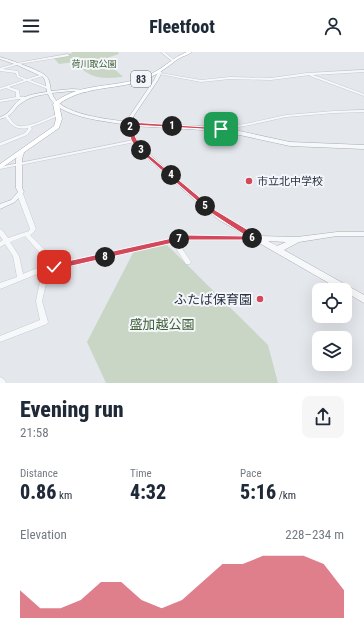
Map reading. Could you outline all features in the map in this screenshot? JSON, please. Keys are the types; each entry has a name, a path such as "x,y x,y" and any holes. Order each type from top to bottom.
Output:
{"main road":[{"name":"83","path":"56,104 69,96 132,82 160,73 173,60 190,52"},
{"path":"0,167 57,127 59,119 56,104"}],"street":[{"path":"162,52 173,60"},
{"path":"0,70 17,64 68,54"},
{"path":"0,58 42,75 47,80 49,90 56,104 68,111 86,116 130,124 221,129 290,144 364,147"},
{"path":"0,70 17,72 19,77 49,90"},
{"path":"364,71 307,74 271,79 230,78 201,81 160,73 134,111 130,124 134,141 138,147 203,204 227,222 364,299"},
{"path":"307,74 364,95"},
{"path":"0,87 42,75"},
{"path":"6,86 18,91 18,98"},
{"path":"0,118 9,116 20,102 26,98 49,90 86,91"},
{"path":"0,101 26,98"},
{"path":"221,129 286,116 364,111"},
{"path":"356,112 364,115"},
{"path":"6,116 15,126 28,126 58,115"},
{"path":"0,145 26,134 30,128 28,126"},
{"path":"0,167 19,165 134,141"},
{"path":"0,245 6,241 31,232 33,229 19,188 19,165 21,153"},
{"path":"0,207 13,201 20,194"},
{"path":"0,231 12,247 16,256 20,277"},
{"path":"0,339 44,322 39,301 46,269 42,252 26,234"},
{"path":"0,286 20,277 46,269 178,240 199,237 297,240 337,234 364,234"},
{"path":"178,240 180,250 188,262"},
{"path":"277,250 297,240"}],"green space":[{"name":"荷川取公園","path":"71,52 118,52 119,54 104,59 123,77 96,77 80,68 74,62 59,64 53,57 73,53"},
{"name":"盛加越公園","path":"165,243 268,345 278,383 106,383 87,342 134,251"}],"place":[{"name":"市立北中学校","path":"249,181"},
{"name":"ふたば保育園","path":"260,299"}],"route":[{"path":"54,267 116,255 186,238 255,238 213,212 176,179 147,156 133,140 130,131 130,124 221,129"}]}
